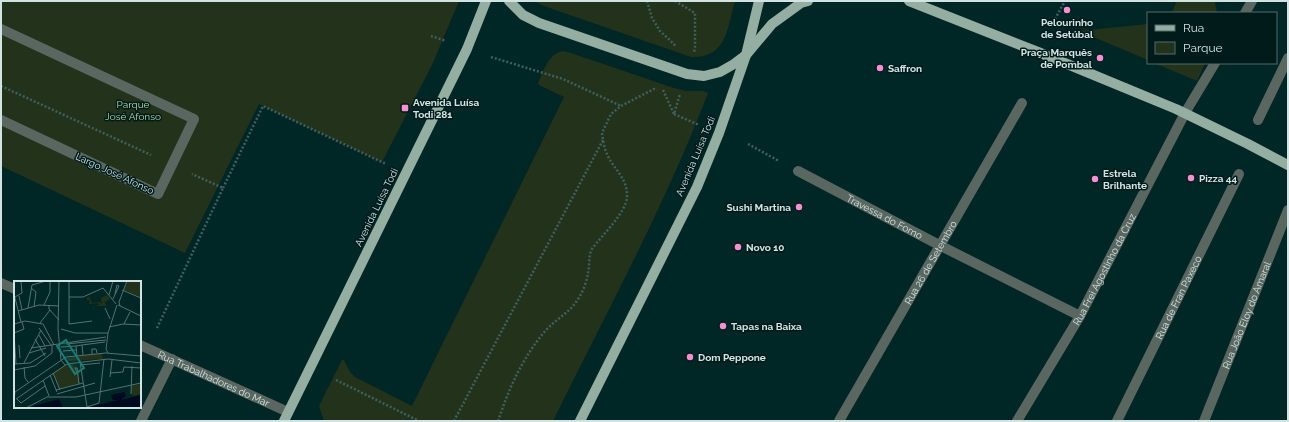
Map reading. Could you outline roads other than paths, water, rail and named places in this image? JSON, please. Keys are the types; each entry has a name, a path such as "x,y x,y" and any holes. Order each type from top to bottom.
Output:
{"main road":[{"name":"Avenida Luísa Todi","path":"286,417 467,49 486,1"},
{"path":"509,1 511,5 523,15 539,23 687,74 704,76 720,72 734,64 746,55 772,24 801,3 808,1"},
{"name":"Avenida Luísa Todi","path":"580,421 697,187 720,133 746,55 760,1"},
{"path":"909,1 1186,113 1288,165"}],"street":[{"path":"1246,12 1252,1"},
{"name":"Largo José Afonso","path":"1,29 194,119 158,194 1,120"},
{"path":"1258,120 1288,58"},
{"path":"1186,113 1214,64"},
{"name":"Rua 26 de Setembro","path":"839,421 1022,103"},
{"name":"Rua Frei Agostinho da Cruz","path":"1017,421 1080,316 1186,113"},
{"name":"Travessa do Forno","path":"798,171 940,246 1080,316"},
{"name":"Rua de Fran Paxeco","path":"1117,421 1239,174"},
{"name":"Rua João Eloy do Amaral","path":"1204,421 1288,210"},
{"path":"1,283 14,289"},
{"name":"Rua Trabalhadores do Mar","path":"141,345 172,359 286,417"},
{"path":"141,421 172,359"}],"place":[{"name":"Pelourinho de Setúbal","path":"1067,10"},
{"name":"Praça Marquês de Pombal","path":"1100,58"},
{"name":"Saffron","path":"880,68"},
{"name":"Avenida Luísa Todi 281","path":"405,108"},
{"name":"Pizza 44","path":"1191,178"},
{"name":"Estrela Brilhante","path":"1095,179"},
{"name":"Sushi Martina","path":"799,207"},
{"name":"Novo 10","path":"738,247"},
{"name":"Tapas na Baixa","path":"723,326"},
{"name":"Dom Peppone","path":"690,357"}],"park label":[{"name":"Parque José Afonso","path":"133,110"}]}
